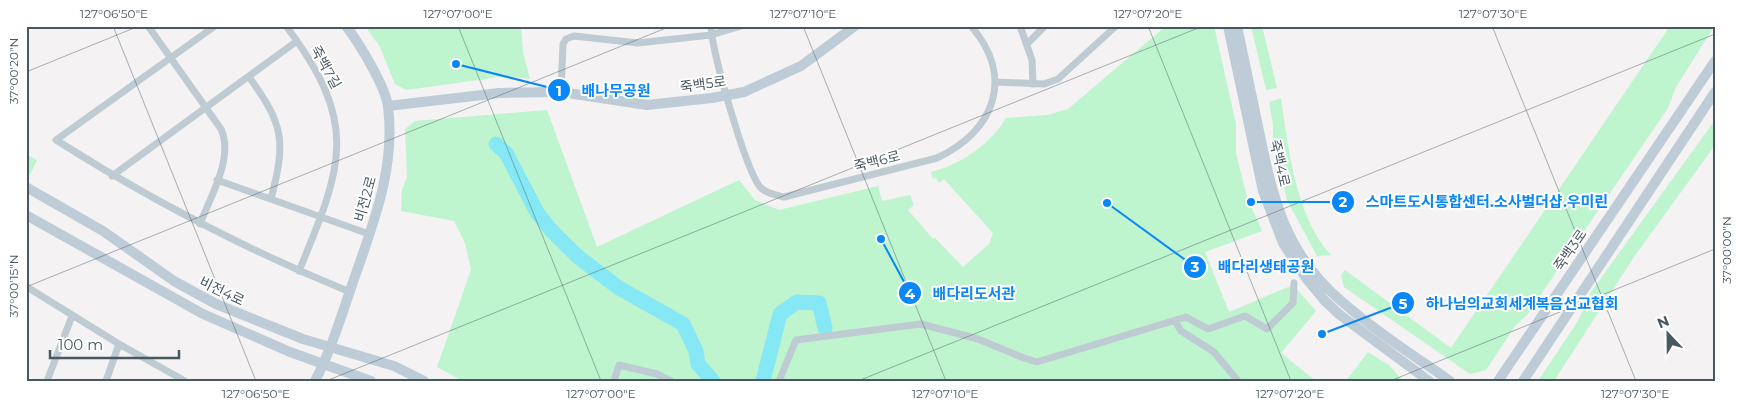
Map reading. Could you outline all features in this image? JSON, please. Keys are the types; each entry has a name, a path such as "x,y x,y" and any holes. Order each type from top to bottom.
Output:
{"street":[{"path":"148,26 221,129 226,141 226,151 217,180 200,224"},
{"path":"215,26 56,140 112,176 200,224 300,272 350,292"},
{"path":"286,26 297,41"},
{"name":"비전2로","path":"316,381 331,347 382,197 387,169 388,106 374,74 346,26"},
{"name":"죽백6로","path":"711,26 711,35 751,173 761,188 784,198 937,158 950,152 977,131 991,106 996,82 988,51 983,40 971,26"},
{"path":"561,92 563,44 566,39 574,36 638,44 711,35 741,26"},
{"name":"죽백5로","path":"388,106 499,93 561,92 647,105 728,95 744,92 802,66 856,26"},
{"path":"1020,26 1032,60 1033,84"},
{"path":"1027,44 1045,26"},
{"path":"996,82 1044,84 1058,79 1116,26"},
{"name":"죽백4로","path":"1228,26 1263,191 1283,243 1300,270 1325,301 1430,381"},
{"name":"죽백4로","path":"1237,26 1268,177 1278,211 1291,241 1319,279 1340,300 1450,381"},
{"name":"죽백7길","path":"205,108 297,41 328,93 336,121 338,154 328,200 300,272"},
{"name":"죽백3로","path":"1498,381 1715,61"},
{"path":"249,76 273,112 279,132 281,156 271,198"},
{"path":"1523,381 1715,92"},
{"path":"112,176 205,108"},
{"path":"217,180 369,234"},
{"name":"비전4로","path":"26,187 103,231 195,294 240,315 331,347 394,366 424,381"},
{"name":"비전4로","path":"26,215 203,314 290,352 371,381"},
{"path":"780,381 796,340 921,324 978,339 1038,362 1186,317 1208,329 1245,316 1267,328 1293,302 1294,283"},
{"path":"26,289 27,287 72,316 182,380"},
{"path":"47,381 72,316"},
{"path":"1176,321 1181,331 1214,352 1238,381"},
{"path":"106,381 119,344"},
{"path":"614,381 620,365 657,374 672,381"}],"green space":[{"path":"365,26 521,26 523,52 530,79 507,76 406,90 395,84 380,47"},
{"path":"1166,26 1214,26 1236,124 1236,154 1247,197 1262,231 1205,252 1229,312 1293,285 1316,311 1281,353 1316,381 463,381 437,367 471,270 465,243 454,221 401,211 402,190 407,177 405,129 415,121 547,110 597,247 739,180 755,200 779,210 878,186 882,201 910,195 914,205 908,210 933,239 935,238 963,267 989,244 993,233 944,179 939,183 936,178 933,179 931,172 964,159 974,152 992,136 1006,118 1048,115 1068,109"},
{"path":"1251,26 1262,26 1277,88 1266,90"},
{"path":"1670,26 1711,26 1712,30 1676,87 1668,108 1527,315 1515,326 1486,370 1470,374 1344,287 1341,275 1345,270 1451,348"},
{"path":"1281,98 1295,181 1309,222 1319,240 1331,255 1317,256 1287,200 1273,140 1273,125 1269,102"},
{"path":"1715,120 1715,145 1634,257 1554,381 1538,381 1578,321 1591,292"},
{"path":"26,154 37,160 30,175 26,173"},
{"path":"1368,352 1389,365 1403,381 1346,381"}],"waterway":[{"path":"496,144 506,153 538,214 552,231 577,256 619,288 683,324 696,351 698,364 713,381"},
{"path":"763,381 780,314 797,302 819,303 825,328"}],"place":[{"name":"배나무공원","path":"456,64"},
{"name":"스마트도시통합센터.소사벌더샵.우미린","path":"1251,202"},
{"name":"배다리생태공원","path":"1107,203"},
{"name":"배다리도서관","path":"881,239"},
{"name":"하나님의교회세계복음선교협회","path":"1322,334"}]}
